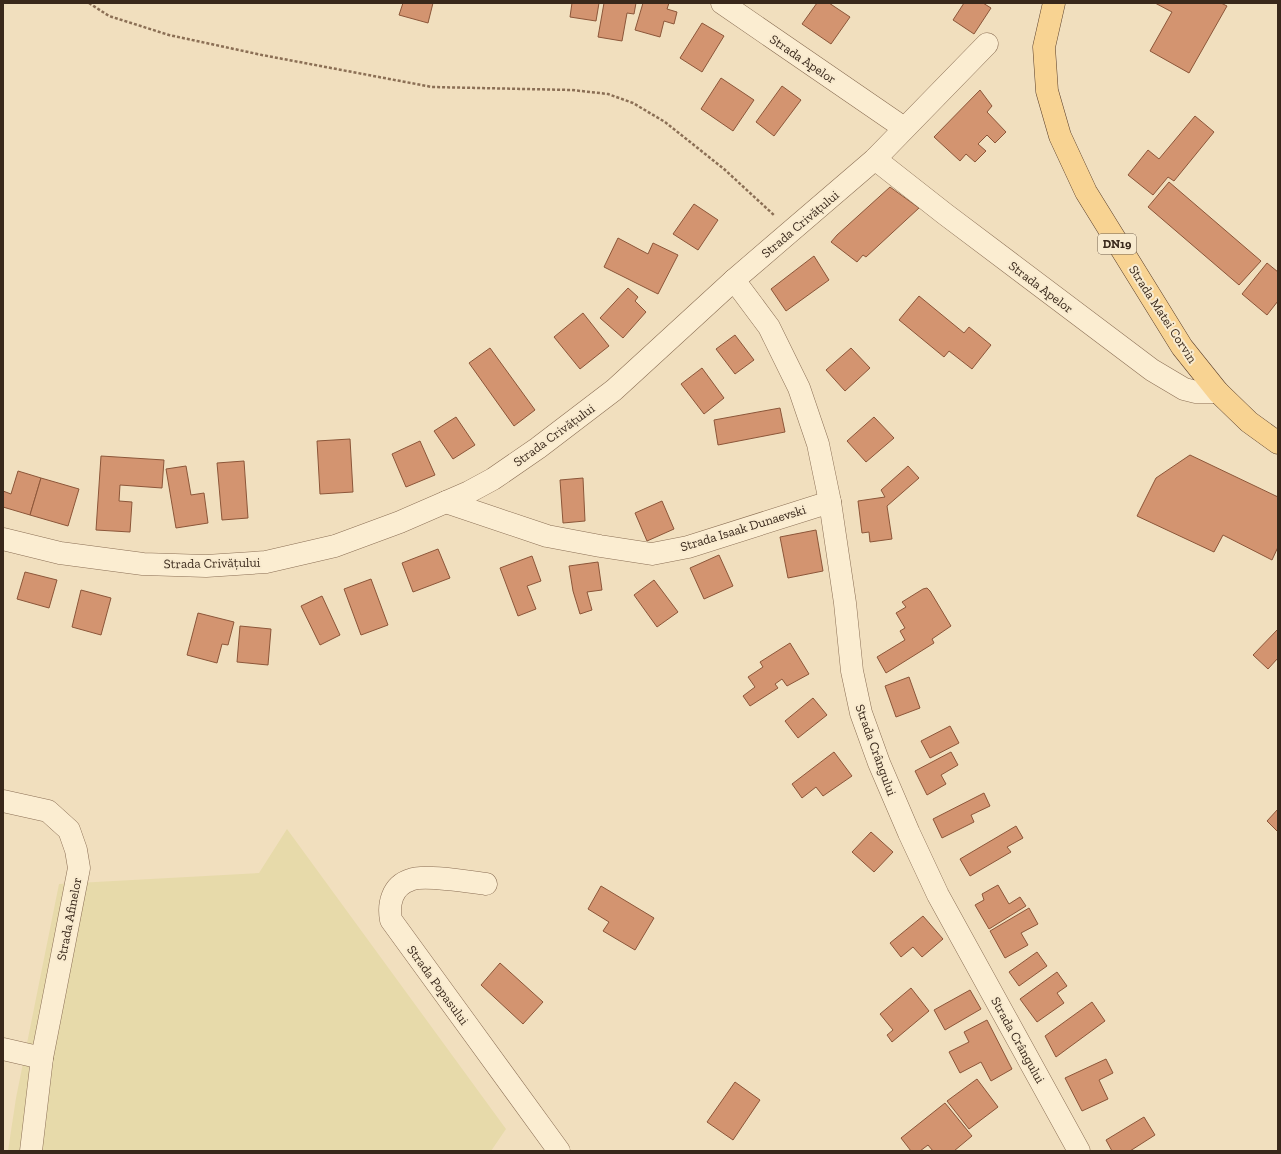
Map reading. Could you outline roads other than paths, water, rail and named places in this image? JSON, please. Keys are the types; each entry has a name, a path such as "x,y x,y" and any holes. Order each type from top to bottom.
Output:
{"main road":[{"name":"Strada Matei Corvin","path":"1054,3 1044,47 1047,91 1060,136 1086,192 1182,347 1218,392 1249,422 1278,443"}],"street":[{"name":"Strada Apelor","path":"722,3 904,128"},
{"name":"Strada Crivățului","path":"3,539 60,553 143,564 206,566 266,562 335,546 400,522 493,479 538,448 614,390 734,280 875,159 987,44"},
{"name":"Strada Apelor","path":"875,159 1126,352 1152,370 1184,389 1196,392 1218,392"},
{"name":"Strada Crângului","path":"734,280 769,326 799,388 818,444 830,502 845,603 852,671 861,713 879,763 908,833 938,895 1079,1151"},
{"name":"Strada Isaak Dunaevski","path":"446,502 547,536 652,554 688,547 830,502"},
{"name":"Strada Afinelor","path":"3,801 48,811 64,825 69,830 76,850 79,868 42,1058 31,1151"},
{"name":"Strada Popasului","path":"486,884 427,878 410,880 398,888 391,899 389,910 391,920 559,1151"},
{"path":"3,1049 42,1058"}]}
